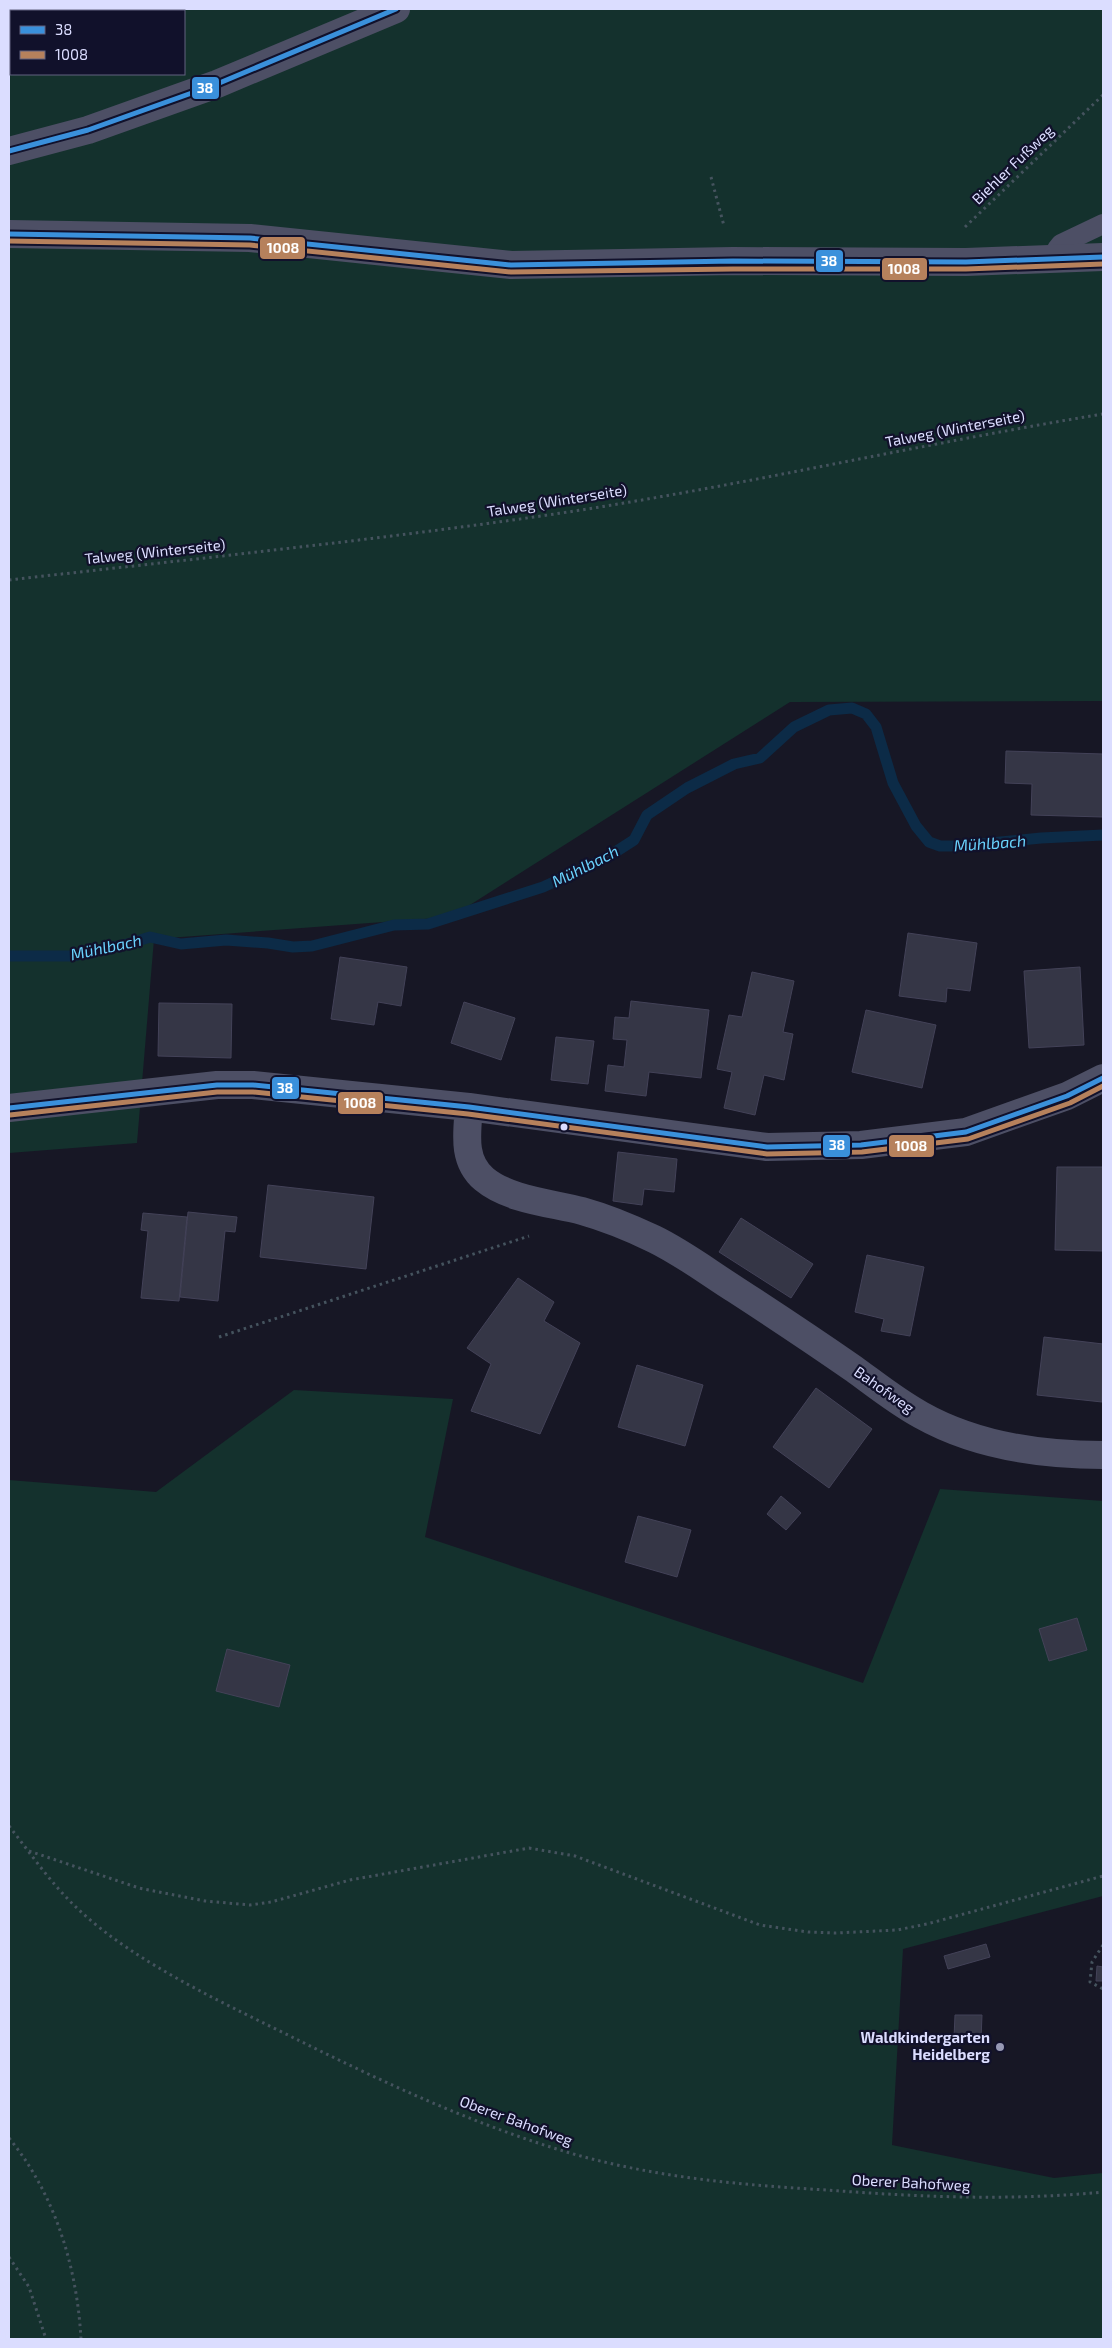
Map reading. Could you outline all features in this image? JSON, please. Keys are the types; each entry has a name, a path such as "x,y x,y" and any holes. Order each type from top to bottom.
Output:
{"street":[{"path":"9,151 88,130 217,84 396,9"},
{"path":"9,234 250,238 511,265 733,260 1056,261 1103,257"},
{"path":"9,1108 208,1086 253,1085 469,1108 767,1147 861,1145 966,1132 1067,1096 1103,1078"},
{"name":"Bahofweg","path":"469,1108 466,1140 468,1153 482,1177 493,1185 525,1197 585,1212 632,1228 656,1240 786,1323 904,1404 933,1421 994,1443 1024,1450 1103,1456"}],"lane":[{"path":"1056,261 1057,249 1061,244 1103,224"}],"path":[{"name":"Biehler Fußweg","path":"960,232 1103,95"},
{"path":"711,177 733,260"},
{"name":"Talweg (Winterseite)","path":"9,580 192,560 535,517 706,488 1103,414"},
{"path":"219,1337 531,1236"},
{"name":"Oberer Bahofweg","path":"9,1826 78,1910 142,1956 232,2007 323,2052 453,2110 525,2139 578,2156 640,2170 689,2180 730,2184 972,2198 1055,2196 1103,2192"},
{"path":"28,1851 139,1888 205,1901 250,1905 271,1902 350,1880 511,1850 536,1849 575,1856 760,1924 808,1932 836,1933 897,1930 928,1924 1103,1876"},
{"path":"1103,1945 1092,1962 1090,1982 1103,1989"},
{"path":"9,2138 34,2171 55,2213 75,2288 81,2339"},
{"path":"9,2257 29,2287 46,2339"}],"green space":[{"path":"9,9 1103,9 1103,701 790,702 451,917 154,939 137,1143 9,1153"},
{"path":"294,1390 453,1399 425,1537 863,1683 940,1489 1103,1501 1103,1896 903,1949 892,2145 1054,2178 1103,2173 1103,2339 9,2339 9,1480 156,1492"}],"building":[{"path":"1006,751 1103,754 1103,817 1031,815 1032,784 1005,783"},
{"path":"908,933 977,943 970,991 947,988 946,1002 899,996"},
{"path":"340,957 407,967 401,1006 378,1002 374,1025 331,1019"},
{"path":"1080,967 1084,1045 1029,1048 1024,971"},
{"path":"752,972 794,981 783,1032 793,1034 784,1080 764,1075 755,1115 724,1108 732,1072 717,1069 729,1015 742,1017"},
{"path":"631,1001 709,1010 701,1078 649,1072 646,1096 605,1091 608,1065 624,1067 627,1040 613,1039 615,1017 629,1018"},
{"path":"464,1002 515,1018 501,1060 451,1043"},
{"path":"159,1003 232,1004 231,1058 158,1056"},
{"path":"866,1010 936,1025 922,1088 852,1072"},
{"path":"556,1037 594,1041 588,1084 551,1080"},
{"path":"618,1152 677,1159 674,1192 644,1189 642,1205 613,1201"},
{"path":"1057,1167 1103,1167 1103,1251 1055,1250"},
{"path":"268,1185 374,1197 366,1269 260,1257"},
{"path":"188,1212 237,1217 235,1232 225,1231 218,1301 180,1297"},
{"path":"143,1213 187,1217 179,1301 141,1298 148,1231 141,1230"},
{"path":"741,1218 813,1264 791,1298 719,1252"},
{"path":"867,1255 924,1267 910,1336 881,1331 884,1319 855,1312"},
{"path":"518,1278 554,1302 544,1321 580,1343 540,1434 471,1411 491,1364 467,1348"},
{"path":"1044,1337 1103,1344 1102,1402 1037,1395"},
{"path":"637,1365 703,1385 685,1446 618,1427"},
{"path":"816,1388 872,1429 829,1488 773,1447"},
{"path":"781,1496 801,1513 786,1530 767,1514"},
{"path":"638,1516 691,1530 677,1577 625,1562"},
{"path":"1077,1618 1087,1650 1049,1661 1039,1629"},
{"path":"227,1649 290,1665 279,1707 216,1691"},
{"path":"986,1944 990,1957 948,1969 944,1956"},
{"path":"1097,1966 1103,1967 1103,1981 1096,1981"},
{"path":"955,2015 982,2015 981,2040 954,2038"}],"waterway":[{"name":"Mühlbach","path":"9,956 72,956 128,944 150,937 181,944 226,940 293,947 312,946 394,925 428,924 543,887 606,858 634,840 647,815 687,788 734,764 760,758 794,727 829,710 852,708 866,714 876,727 893,783 916,826 929,842 940,846 960,846 1041,838 1103,835"}],"transit line":[{"name":"38","path":"9,151 88,130 217,84 396,9"},
{"name":"38","path":"9,234 250,238 511,265 733,261 966,262 1103,257"},
{"name":"1008","path":"9,241 250,245 511,272 733,269 966,269 1103,264"},
{"name":"38","path":"9,1108 217,1085 253,1085 469,1107 767,1147 861,1145 966,1132 1067,1096 1103,1078"},
{"name":"1008","path":"10,1115 217,1092 253,1092 468,1114 767,1154 862,1152 968,1139 1070,1103 1103,1086"}],"place":[{"name":"Waldkindergarten Heidelberg","path":"1000,2047"}]}
